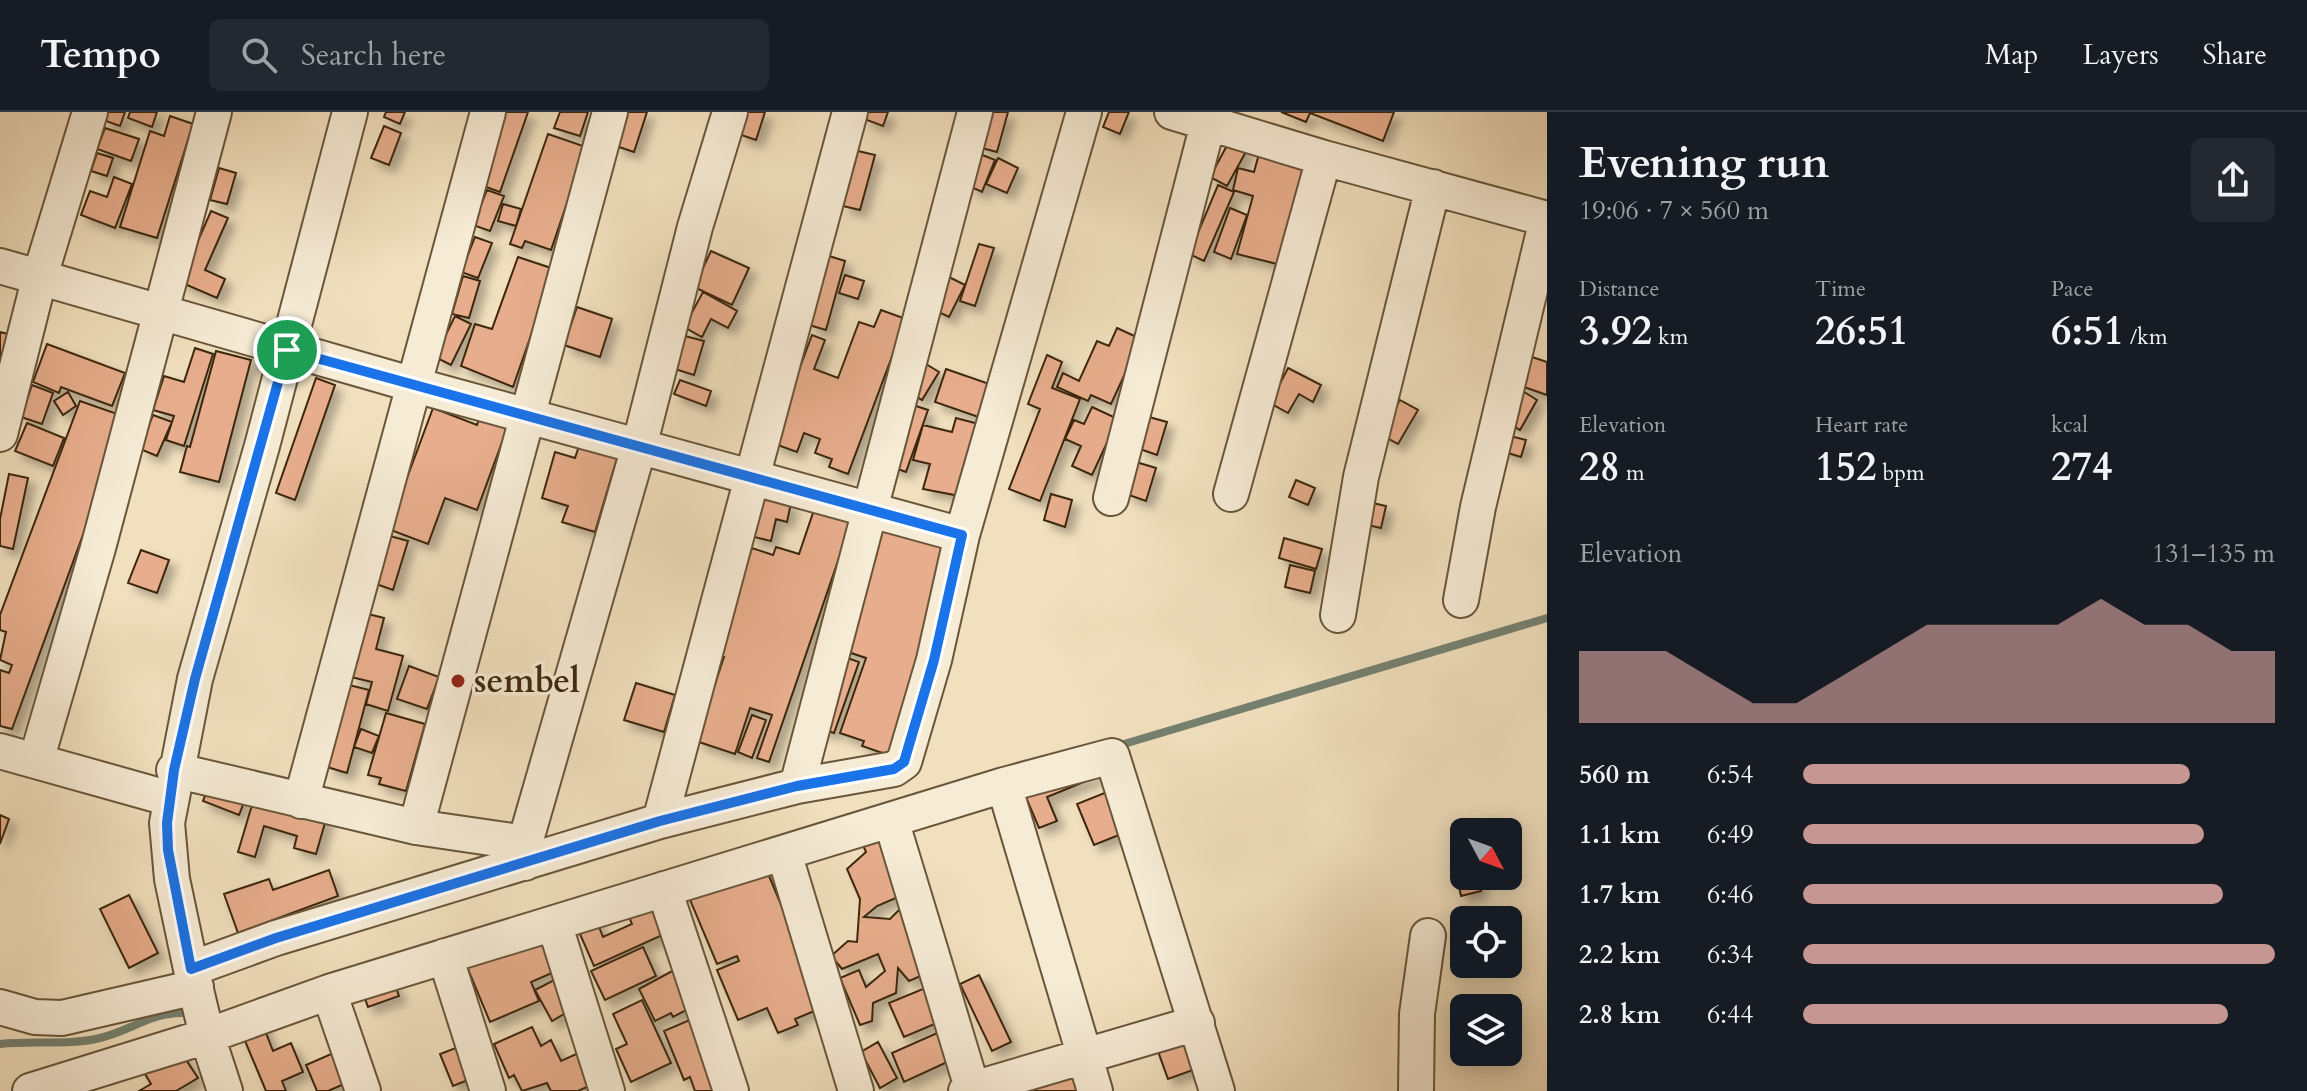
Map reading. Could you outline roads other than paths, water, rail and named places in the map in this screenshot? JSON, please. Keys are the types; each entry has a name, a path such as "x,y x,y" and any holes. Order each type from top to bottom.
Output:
{"street":[{"path":"0,434 40,276 90,112"},
{"path":"36,761 98,548 214,112"},
{"path":"225,1091 193,978 168,850 172,784 195,679 350,112"},
{"path":"301,801 411,384 488,112"},
{"path":"416,827 610,112"},
{"path":"525,853 639,447 695,227 730,112"},
{"path":"660,821 850,112"},
{"path":"797,786 868,507 975,112"},
{"path":"0,1007 35,1017 62,1018 193,978 276,938 525,853 797,786 894,769 904,762 930,675 962,535 1084,112"},
{"path":"1172,112 1210,117 1324,158 1547,219 1478,507 1461,600"},
{"path":"1111,498 1210,117"},
{"path":"1231,494 1324,158"},
{"path":"1338,615 1361,477 1433,187"},
{"path":"0,266 287,350 962,535"},
{"path":"0,751 36,761 172,784 301,801 525,853"},
{"path":"30,1091 83,1083 329,992 1004,785 1112,756 1217,1091"},
{"path":"1004,785 1095,1091"},
{"path":"891,820 970,1090 1197,1023"},
{"path":"784,853 856,1091"},
{"path":"664,889 731,1091"},
{"path":"554,923 607,1091"},
{"path":"1416,1091 1417,1014 1428,936"},
{"path":"445,956 488,1091"},
{"path":"329,992 363,1091"}],"waterway":[{"path":"1114,747 1547,618"},
{"path":"0,1044 88,1040 111,1035 151,1019 184,1013"}],"place":[{"name":"sembel","path":"458,681"}]}
